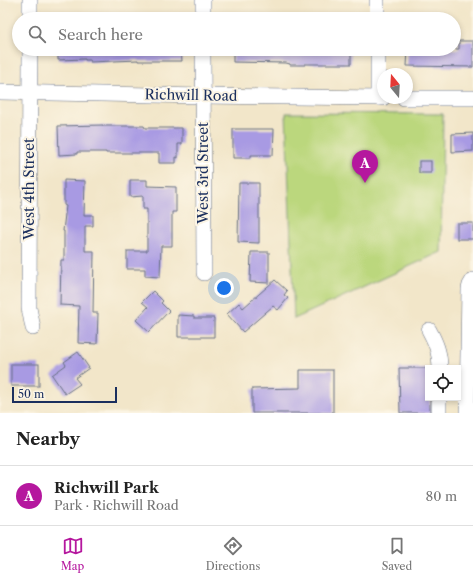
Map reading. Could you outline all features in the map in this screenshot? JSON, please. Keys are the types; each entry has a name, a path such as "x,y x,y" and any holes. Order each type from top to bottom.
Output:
{"street":[{"path":"30,0 30,12"},
{"path":"203,0 203,12"},
{"path":"377,0 377,12"},
{"name":"West 4th Street","path":"30,56 29,308 33,328"},
{"name":"West 3rd Street","path":"203,56 204,273"},
{"path":"378,56 379,68"},
{"name":"Richwill Road","path":"0,92 377,98"},
{"path":"413,98 473,98"},
{"path":"467,413 469,290 473,280"},
{"path":"429,330 435,341 440,357 440,365"},
{"path":"439,401 439,413"}],"green space":[{"path":"286,113 443,114 441,252 294,319"}],"building":[{"path":"461,41 473,41 473,67 407,66 408,56 461,56"},
{"path":"58,56 182,56 182,61 138,60 90,62 90,60 85,59 58,60"},
{"path":"233,56 351,56 351,64 290,65 286,63 233,62"},
{"path":"58,126 144,126 145,128 182,128 182,144 178,144 178,158 176,157 176,163 159,163 159,153 77,152 77,154 59,155"},
{"path":"233,129 274,129 273,155 251,155 251,158 233,158"},
{"path":"473,133 473,151 452,152 452,134"},
{"path":"419,161 431,161 431,173 419,173"},
{"path":"64,180 85,181 84,215 93,215 93,226 85,226 85,251 94,251 93,313 98,313 97,344 78,343 79,306 60,305 61,260 64,260 63,231 66,206 64,205"},
{"path":"130,180 147,180 147,186 176,187 176,212 172,212 172,246 161,246 160,277 145,276 145,269 127,269 127,251 147,251 147,209 143,209 143,196 130,197"},
{"path":"239,183 259,183 259,243 238,242"},
{"path":"457,223 473,223 473,239 457,239"},
{"path":"251,252 269,252 269,283 250,282"},
{"path":"275,280 287,291 284,295 288,298 278,310 273,306 243,332 227,314 239,303 243,308"},
{"path":"153,291 163,301 161,303 169,311 149,332 136,320 148,307 142,302"},
{"path":"178,315 194,316 194,318 214,318 214,337 178,337"},
{"path":"78,352 89,368 75,378 80,384 65,394 52,375 66,365 64,362"},
{"path":"11,364 39,364 39,386 11,386"},
{"path":"399,368 425,368 425,401 430,401 430,413 400,413"},
{"path":"300,370 333,370 333,413 252,413 252,389 300,388"}],"place":[{"name":"Richwill Park","path":"365,183"}]}
